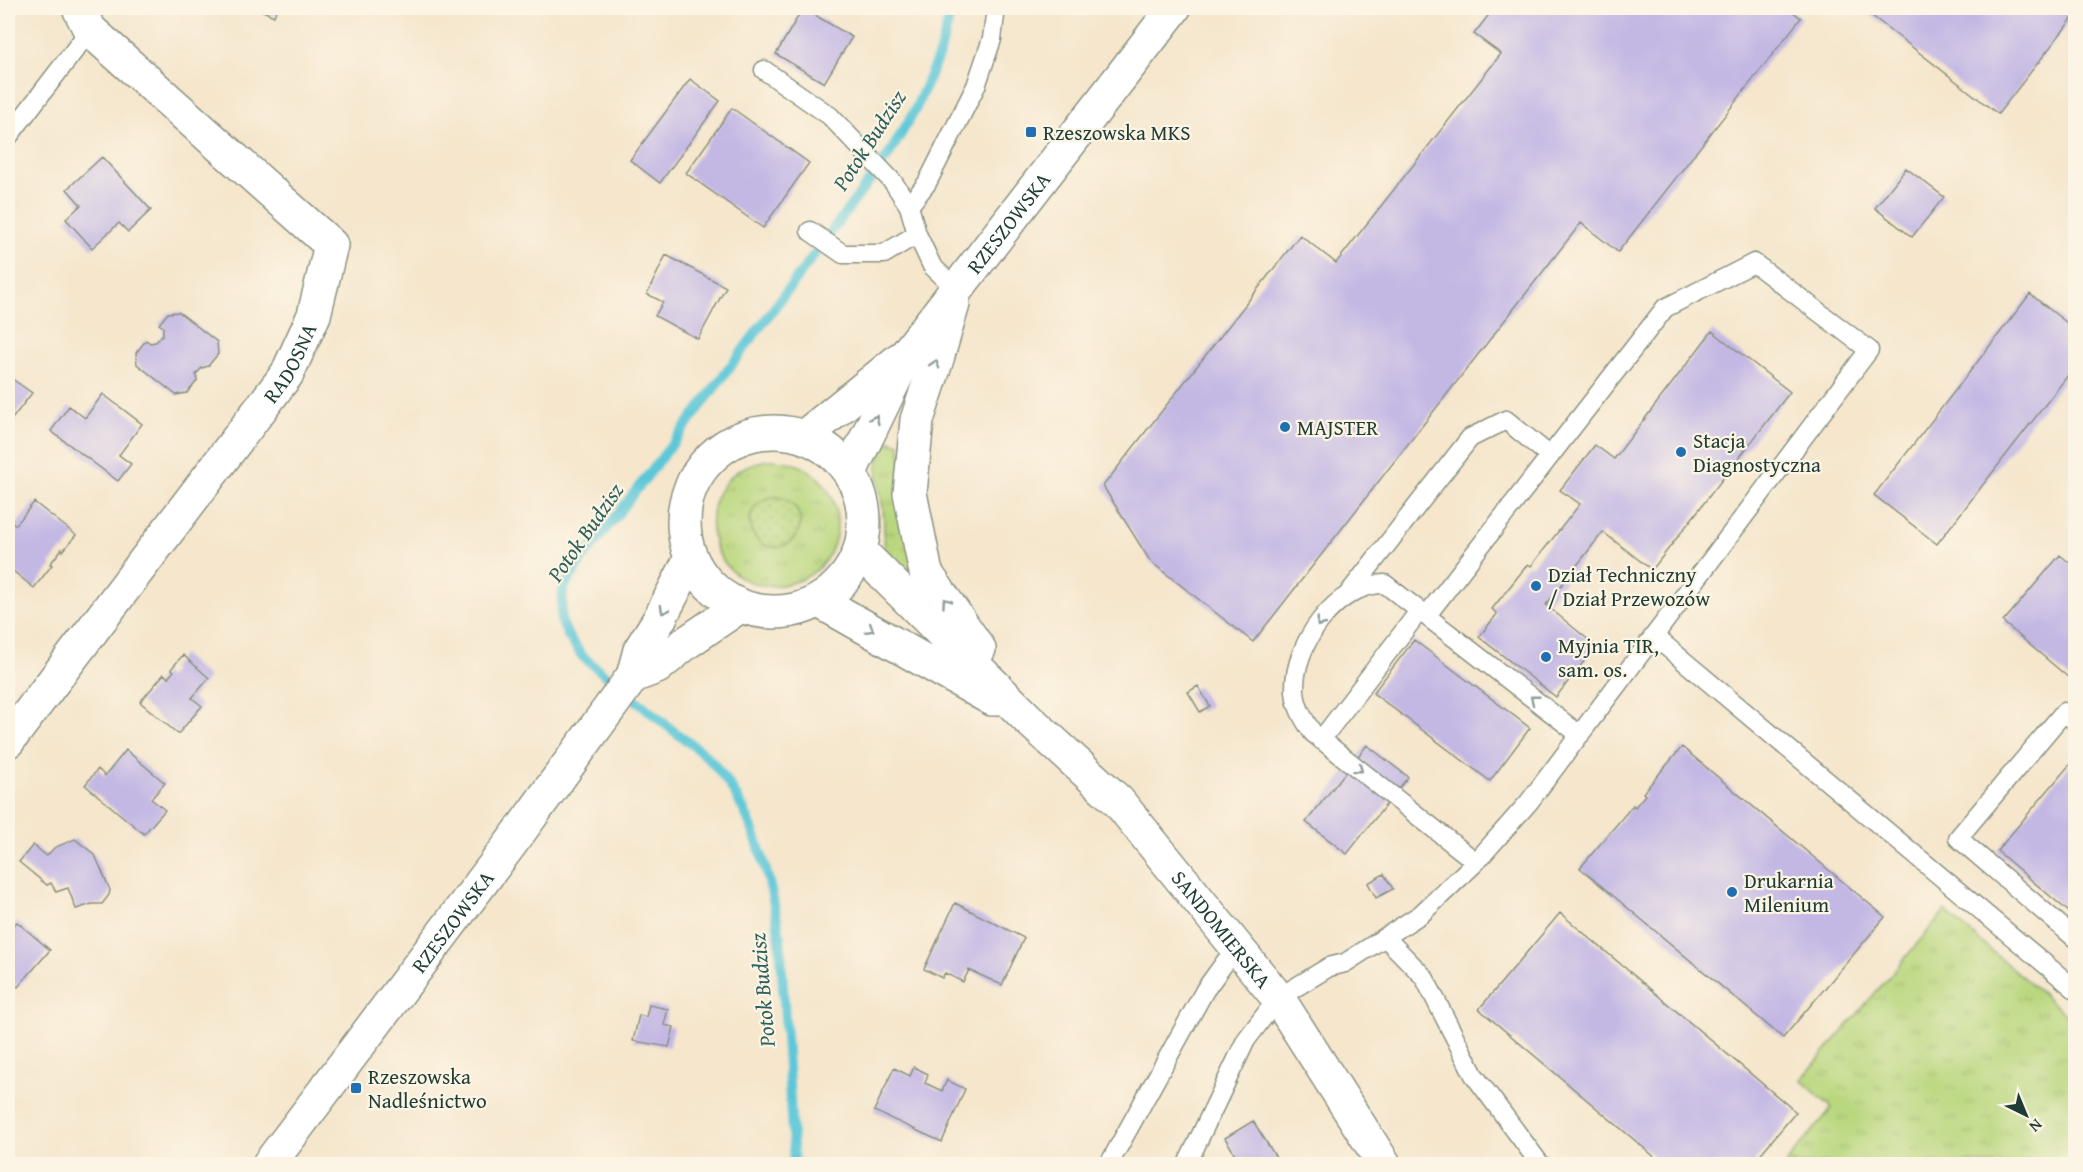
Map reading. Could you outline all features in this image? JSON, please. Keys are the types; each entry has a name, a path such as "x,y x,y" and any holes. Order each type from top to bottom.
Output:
{"street":[{"name":"RZESZOWSKA","path":"805,436 908,352 1174,8"},
{"name":"RADOSNA","path":"8,741 287,374 314,315 331,244 84,19"},
{"path":"957,290 917,420 910,493 926,573 1028,719"},
{"name":"RZESZOWSKA","path":"850,472 908,352"},
{"path":"782,431 805,436 830,451 850,472 861,497 865,524 860,551 850,570 836,588 819,601 793,610 766,612 740,606 719,594 702,578 691,558 684,535 684,512 689,489 700,469 717,452 736,439 758,432 782,431"},
{"path":"860,551 1028,719"},
{"name":"RZESZOWSKA","path":"269,1164 633,676 640,650 691,558"},
{"path":"819,601 1028,719"},
{"path":"633,676 657,667 686,643 740,606"},
{"name":"SANDOMIERSKA","path":"1028,719 1118,801 1278,998 1384,1164"}],"lane":[{"path":"909,206 927,183 976,86 992,39 996,8"},
{"path":"8,137 84,19"},
{"path":"764,69 830,116 893,182 909,206 917,234 932,266 957,290"},
{"path":"810,231 843,254 884,254 917,234"},
{"path":"1187,1164 1246,1040 1278,998 1329,967 1345,963 1421,914 1476,862 1529,802 1869,350 1754,263 1665,308 1550,456 1321,740"},
{"path":"1476,862 1313,733 1298,706 1295,690 1299,666 1304,647 1315,628 1349,593 1470,438 1506,420 1550,456"},
{"path":"1349,593 1372,583 1385,584 1580,735"},
{"path":"1654,636 2076,990"},
{"path":"2076,722 2064,712 1958,838 2076,939"},
{"path":"1385,937 1424,977 1474,1075 1540,1164"},
{"path":"1109,1164 1205,990 1236,947"}],"green space":[{"path":"886,440 900,444 914,565 902,579 889,560 885,546 878,467"},
{"path":"769,460 797,465 818,478 831,497 837,519 835,541 825,561 807,577 781,585 753,583 732,571 718,553 712,530 713,507 723,486 741,469","holes":["778,497 795,508 798,515 797,531 793,538 785,544 775,547 762,501"]},
{"path":"770,497 780,497 793,504 800,517 800,527 793,540 780,547 770,547 761,543 754,536 750,527 750,517 754,508 761,501"},
{"path":"1945,911 2075,1022 2075,1164 1785,1164 1832,1108 1801,1080"}],"building":[{"path":"256,8 277,8 274,16"},
{"path":"803,8 852,37 824,83 776,54"},
{"path":"1494,8 1788,8 1801,18 1618,252 1581,223 1253,642 1150,561 1103,486 1300,235 1336,263 1501,54 1474,34"},
{"path":"1862,8 2076,8 2076,14 1998,114"},
{"path":"690,79 720,101 660,183 630,160"},
{"path":"732,108 809,163 763,228 686,173"},
{"path":"102,157 151,210 128,232 119,223 92,248 66,219 81,205 67,189"},
{"path":"1906,168 1944,197 1912,237 1875,208"},
{"path":"666,255 726,287 698,339 655,316 663,302 647,294"},
{"path":"2030,294 2076,330 2076,365 1937,544 1874,495"},
{"path":"179,312 217,342 218,354 208,366 196,374 197,381 187,393 176,395 137,364 136,353 146,340 150,343 156,342 163,334 163,327 159,324 168,313"},
{"name":"Stacja Diagnostyczna","path":"1712,331 1790,392 1652,570 1603,532 1546,605 1596,646 1556,697 1479,637 1497,614 1492,609 1528,564 1531,566 1580,504 1560,490 1595,445 1614,459"},
{"path":"8,376 32,393 12,419 8,416"},
{"path":"103,394 142,424 119,455 131,464 118,481 51,431 69,406 85,418"},
{"path":"34,502 76,535 50,564 52,565 34,588 8,567 8,528 12,522 16,525"},
{"path":"2060,555 2076,568 2076,684 2003,622"},
{"path":"1414,640 1530,728 1490,781 1373,693"},
{"path":"183,655 209,678 192,698 202,706 178,734 140,702 164,674 168,678 174,671 171,669"},
{"path":"1198,686 1210,706 1200,712 1188,692"},
{"path":"1367,745 1408,777 1347,854 1306,822"},
{"name":"Drukarnia Milenium","path":"1682,747 1885,917 1783,1038 1580,868 1633,805 1635,807 1645,795 1643,793"},
{"path":"126,750 165,783 151,799 165,810 144,834 85,785 98,769 105,776"},
{"path":"2076,757 2076,918 1997,851"},
{"path":"75,839 95,855 110,890 102,904 92,904 76,909 68,888 56,892 51,883 47,885 19,862 33,845 47,856 54,848"},
{"path":"1384,874 1393,889 1376,898 1368,883"},
{"path":"955,903 1024,938 1002,985 969,970 963,982 945,973 942,978 924,969"},
{"path":"1560,913 1796,1112 1752,1164 1663,1164 1479,1009"},
{"path":"8,919 14,925 17,922 50,950 18,987 10,980 8,982"},
{"path":"649,1005 668,1009 664,1025 674,1027 669,1047 633,1041 639,1015 646,1017"},
{"path":"914,1067 928,1074 925,1083 942,1091 947,1080 965,1089 942,1142 874,1111 894,1068 910,1076"},
{"path":"1253,1121 1277,1159 1268,1164 1241,1164 1225,1138"}],"waterway":[{"name":"Potok Budzisz","path":"794,1164 780,938 765,865 748,818 723,776 707,757 582,656 568,636 561,620 563,589 581,561 677,438 888,156 915,110 940,52 952,8"}],"place":[{"name":"Rzeszowska MKS","path":"1031,132"},
{"name":"MAJSTER","path":"1285,427"},
{"name":"Stacja Diagnostyczna","path":"1681,452"},
{"name":"Dział Techniczny / Dział Przewozów","path":"1536,586"},
{"name":"Myjnia TIR, sam. os.","path":"1546,657"},
{"name":"Drukarnia Milenium","path":"1732,892"},
{"name":"Rzeszowska Nadleśnictwo","path":"356,1088"}]}
